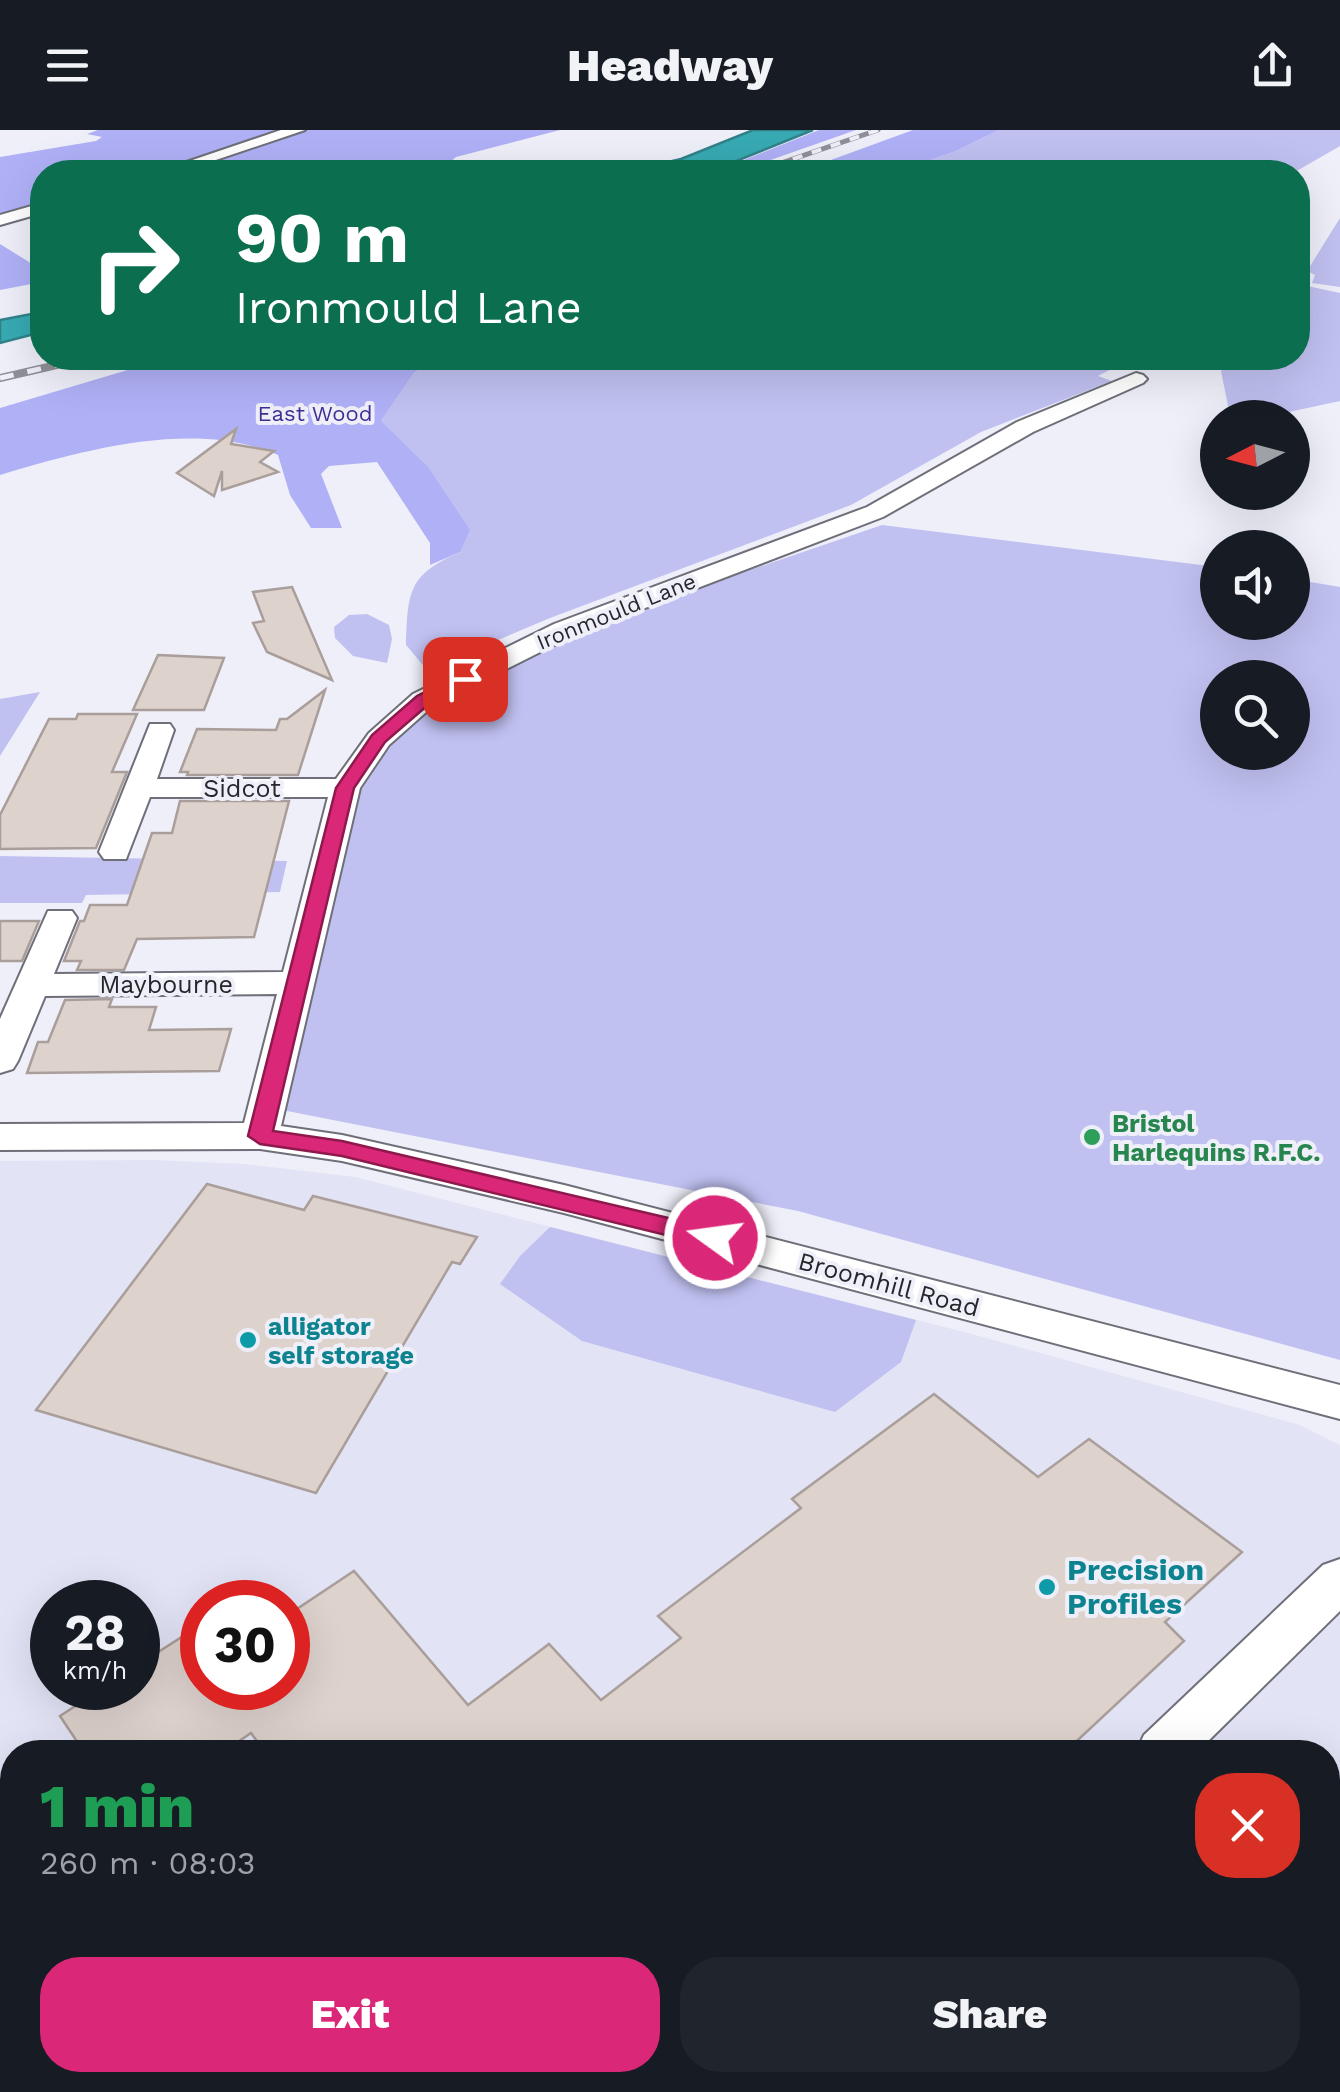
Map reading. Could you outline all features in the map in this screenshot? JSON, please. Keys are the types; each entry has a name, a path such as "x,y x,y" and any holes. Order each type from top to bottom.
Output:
{"street":[{"path":"214,160 297,130"},
{"path":"0,220 30,211"},
{"name":"Ironmould Lane","path":"260,1136 345,788 378,738 423,700 563,630 875,512 1025,427 1136,379"},
{"path":"115,852 160,730"},
{"name":"Sidcot","path":"139,788 345,788"},
{"path":"0,1060 60,918"},
{"name":"Maybourne","path":"34,986 298,983"},
{"name":"Broomhill Road","path":"1,1138 260,1136 342,1148 1246,1362 1340,1402"},
{"path":"1174,1740 1340,1580"}],"shaded area":[{"path":"753,130 813,130 739,160 677,160"},
{"path":"999,130 1340,130 1340,146 1310,163 1310,160 931,160"},
{"path":"1340,218 1340,287 1312,283 1315,275 1310,272 1310,266"},
{"path":"1310,287 1340,293 1340,401 1310,407 1310,400 1227,400 1222,370 1310,370"},
{"path":"30,314 30,335 0,343 0,320"},
{"path":"1110,370 1098,376 1112,381 981,432 851,505 550,618 427,670 406,645 410,598 421,577 460,552 381,421 414,373"},
{"path":"882,525 1200,565 1200,640 1310,640 1310,582 1340,587 1340,1360 798,1211 282,1110 356,788 405,725 434,702 571,631"},
{"path":"367,614 389,625 392,639 387,663 353,656 335,638 334,627 349,615"},
{"path":"40,692 0,756 0,699"},
{"path":"0,856 287,861 280,892 86,895 82,903 0,903"},
{"path":"0,1161 245,1164 355,1177 968,1333 1300,1425 1340,1445 1340,1740 0,1740"},
{"path":"550,1227 916,1320 901,1362 835,1412 582,1341 500,1284 520,1256"}],"green space":[{"path":"98,130 560,130 453,160 30,160 30,207 0,216 0,157 102,137 87,134"},
{"path":"819,130 856,130 770,160 744,160"},
{"path":"913,130 999,130 931,160 831,160"},
{"path":"0,244 30,263 30,284 0,290"},
{"name":"East Wood","path":"128,370 419,370 381,421 428,467 470,530 460,552 430,565 430,543 377,462 329,466 321,474 342,528 311,528 290,495 278,455 246,444 211,439 103,448 0,475 0,408"}],"building":[{"path":"236,429 231,444 274,451 260,462 278,472 222,490 222,471 214,496 177,473"},
{"path":"292,587 332,680 267,652 253,623 264,621 253,592"},
{"path":"158,655 224,658 204,710 133,710"},
{"path":"325,690 298,775 180,772 197,729 276,730 280,719 287,719"},
{"path":"78,714 137,714 112,772 127,772 96,848 0,849 0,815 49,719 76,719"},
{"path":"180,801 289,801 254,937 137,939 124,970 77,970 81,961 64,961 80,921 84,921 90,905 127,905 152,833 172,833"},
{"path":"0,921 39,921 22,961 0,961"},
{"path":"112,999 109,1007 156,1007 149,1030 231,1029 219,1071 27,1073 38,1042 48,1042 65,1000"},
{"name":"alligator self storage","path":"207,1184 304,1210 313,1196 477,1237 460,1264 452,1262 316,1493 36,1410"},
{"path":"934,1394 1038,1477 1089,1439 1242,1552 1165,1622 1184,1641 1078,1740 256,1740 251,1733 241,1740 76,1740 60,1716 69,1710 160,1710 160,1651 180,1638 180,1710 310,1710 310,1600 354,1571 468,1705 549,1644 601,1700 681,1638 658,1616 801,1508 792,1499"}],"railway":[{"path":"790,160 878,130"},
{"path":"0,378 35,370"}],"place":[{"name":"Bristol Harlequins R.F.C.","path":"1092,1137"},
{"name":"alligator self storage","path":"248,1340"},
{"name":"Precision Profiles","path":"1047,1587"}],"route":[{"path":"465,679 423,700 378,738 345,788 260,1136 342,1148 715,1238"}]}
